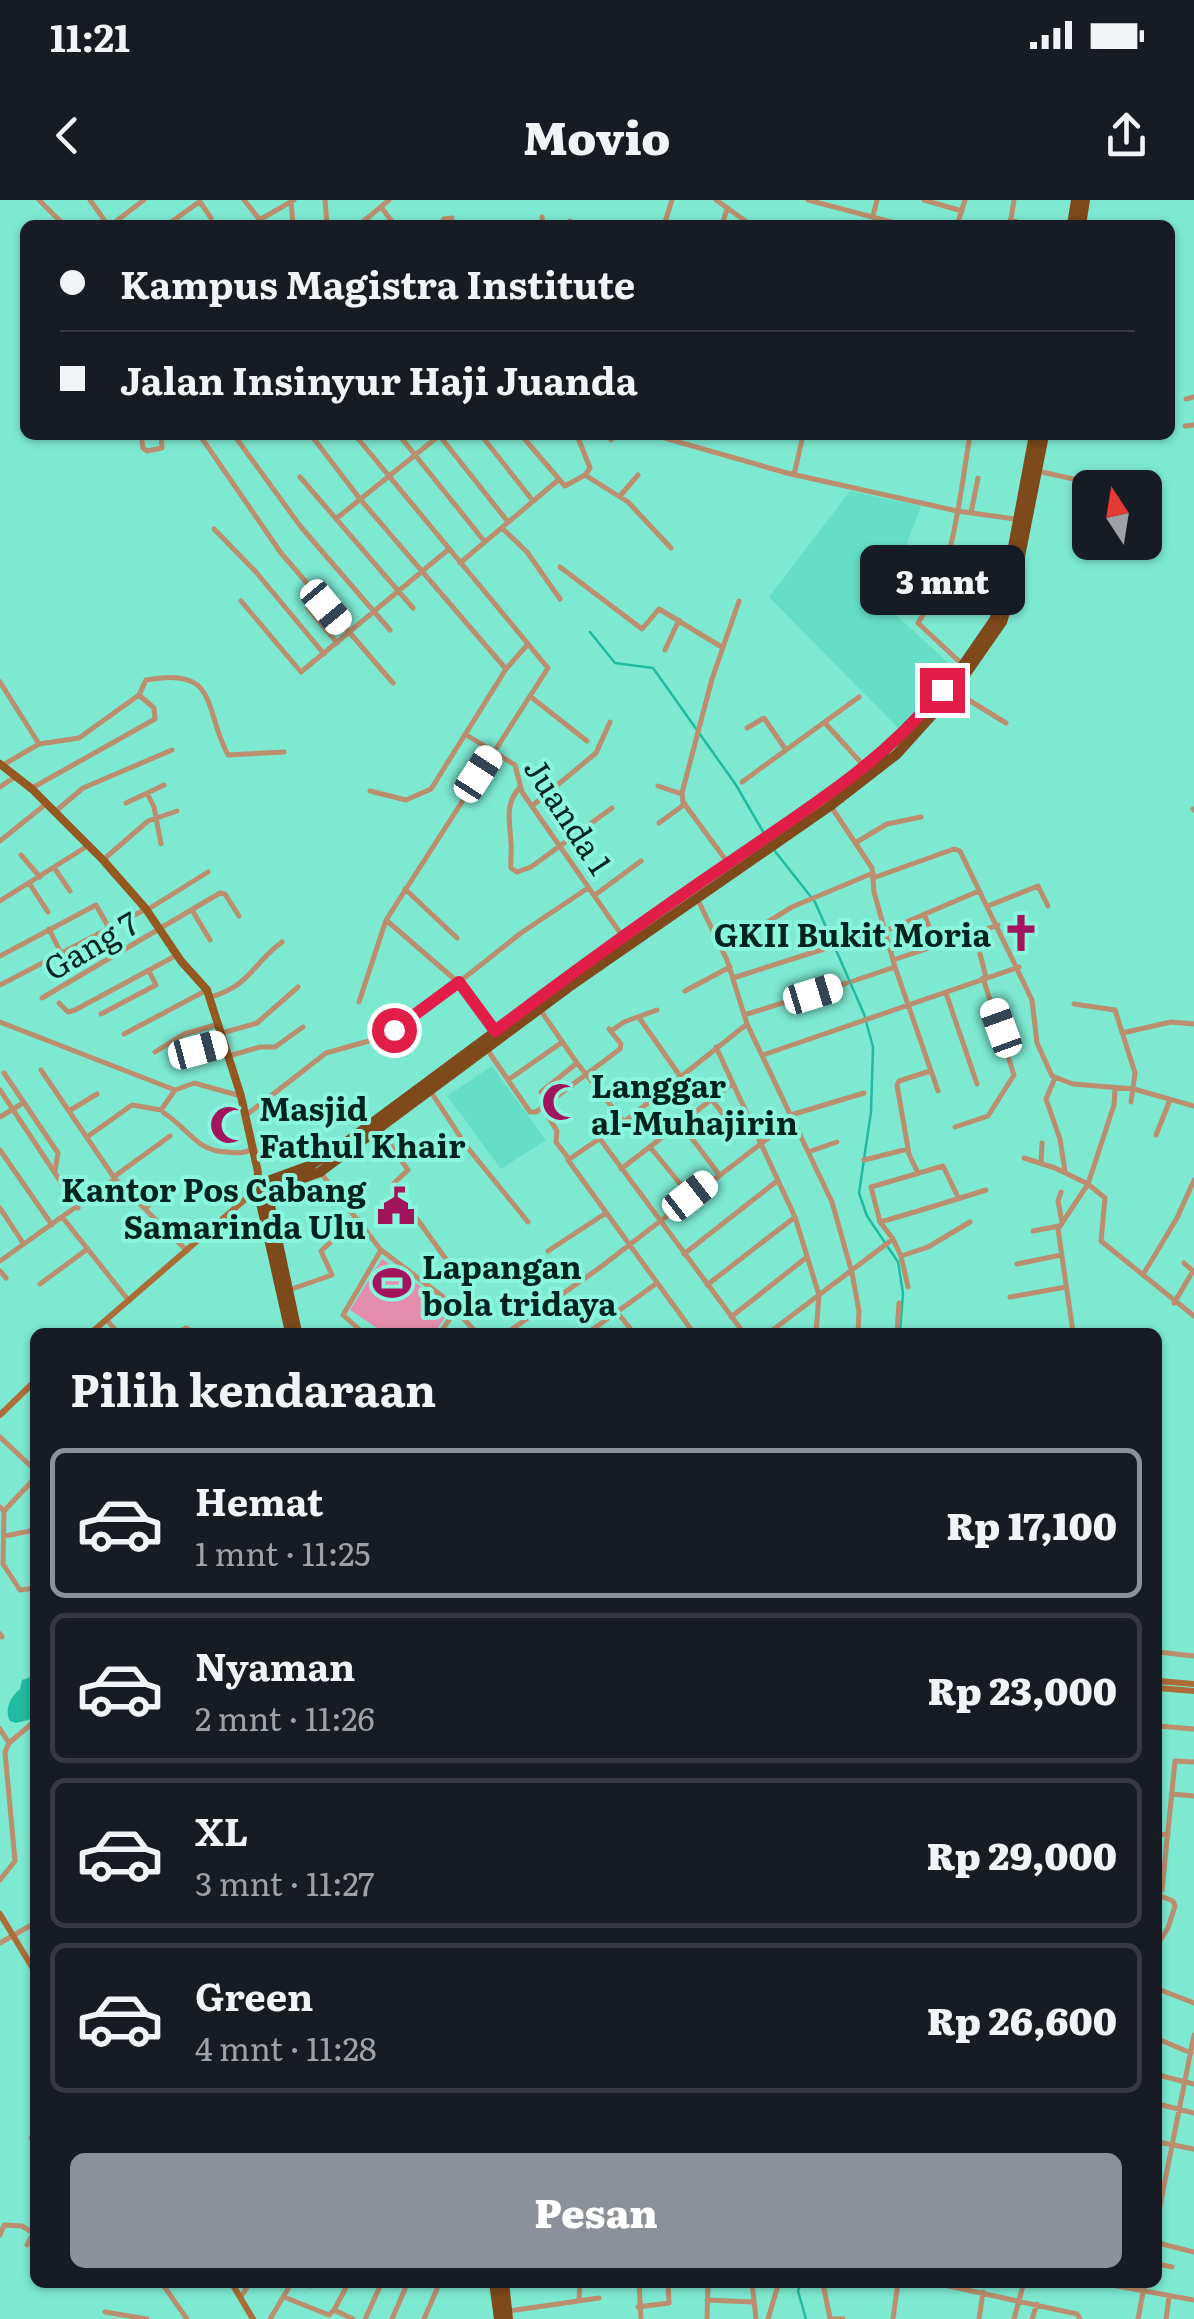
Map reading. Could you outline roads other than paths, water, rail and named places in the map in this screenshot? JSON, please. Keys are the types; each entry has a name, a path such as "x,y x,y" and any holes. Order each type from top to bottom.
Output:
{"highway":[{"path":"259,1187 338,1149 495,1031 696,898 752,852 830,806 897,754 932,710 998,611 1033,440"},
{"path":"780,834 866,768 954,691 989,644 1007,611 1043,440"},
{"path":"259,1187 320,1172 540,1008 622,937 728,863 752,852"},
{"path":"259,1187 278,1240 294,1328"},
{"path":"259,1187 293,1328"},
{"path":"496,2288 504,2317"},
{"path":"504,2288 504,2317"}],"main road":[{"path":"1,765 32,788 104,860 147,909 209,994 241,1096 259,1187 97,1328"},
{"path":"0,1415 30,1386"},
{"path":"1162,1684 1194,1684"},
{"path":"1162,1685 1194,1692"},
{"path":"0,1914 30,1964"},
{"path":"234,2288 253,2319"}],"street":[{"path":"39,200 59,220"},
{"path":"90,200 105,220"},
{"path":"116,220 144,200"},
{"path":"365,220 389,200"},
{"path":"716,200 738,220"},
{"path":"808,200 886,220"},
{"path":"873,216 877,200"},
{"path":"924,200 962,211"},
{"path":"959,220 965,200"},
{"path":"173,220 198,201 211,218"},
{"path":"265,220 293,201"},
{"path":"380,207 391,220"},
{"path":"723,220 727,208"},
{"path":"542,216 542,220"},
{"path":"443,220 452,218"},
{"path":"1186,398 1194,397"},
{"path":"1185,426 1194,425"},
{"path":"142,440 144,450 162,447 161,440"},
{"path":"204,440 281,553 393,683"},
{"path":"238,440 320,550 390,630"},
{"path":"314,440 506,668"},
{"path":"359,440 548,669 386,920 359,1002"},
{"path":"403,440 485,542"},
{"path":"336,518 433,440"},
{"path":"443,440 508,522"},
{"path":"485,440 533,501"},
{"path":"525,440 560,483"},
{"path":"460,563 533,501 560,483 585,475 590,461 580,440"},
{"path":"679,440 790,474 1018,520"},
{"path":"790,474 802,440"},
{"path":"962,665 918,625 944,574 969,440"},
{"path":"1037,470 1072,478"},
{"path":"585,475 620,496 671,548"},
{"path":"620,496 638,475"},
{"path":"300,476 412,608"},
{"path":"972,513 978,478"},
{"path":"502,528 528,554 560,599"},
{"path":"214,529 256,572 324,654"},
{"path":"241,602 298,672 449,550"},
{"path":"560,567 642,629 659,609 722,647"},
{"path":"728,863 684,804 682,794 701,718 739,600"},
{"path":"308,608 337,644"},
{"path":"665,650 679,620"},
{"path":"370,791 406,800 433,787 506,668 528,644"},
{"path":"1,765 39,744 79,738 140,695 146,680 169,677 194,682 208,696 230,757 284,752"},
{"path":"0,682 39,744"},
{"path":"954,691 1006,723"},
{"path":"32,788 155,719 155,710 140,695"},
{"path":"530,697 586,740"},
{"path":"742,782 859,698"},
{"path":"747,728 764,718 786,750"},
{"path":"532,806 596,754 610,722"},
{"path":"826,724 866,768"},
{"name":"Juanda 1","path":"465,734 515,765 520,787 622,937"},
{"path":"56,811 83,788 172,750"},
{"path":"0,787 16,776"},
{"path":"126,803 164,785"},
{"path":"658,786 682,794"},
{"path":"520,787 512,795 509,807 511,868 517,872 530,867 612,808"},
{"path":"147,793 162,844"},
{"path":"0,841 47,803"},
{"path":"660,824 684,804"},
{"path":"830,806 873,876 894,964 938,1091"},
{"path":"104,860 156,817 177,811"},
{"path":"856,843 889,823 920,817"},
{"path":"0,901 89,845"},
{"path":"723,949 812,898 956,849 998,924 1034,1005 1037,1043 1049,1072 1074,1084 1134,1089 1194,1106"},
{"path":"22,855 40,877"},
{"path":"595,895 641,861"},
{"path":"55,868 70,891"},
{"path":"0,984 147,909 208,872"},
{"path":"30,884 48,912"},
{"path":"988,906 1038,886 1048,906"},
{"path":"245,1116 330,1051 394,1030 536,921 588,888"},
{"path":"404,889 457,938"},
{"path":"842,944 979,891"},
{"path":"210,940 192,910 222,892 239,916"},
{"path":"696,898 723,949 747,1024 834,1208 852,1272 858,1328"},
{"path":"0,956 96,904 109,928"},
{"name":"Gang 7","path":"42,998 192,910"},
{"path":"924,914 937,946"},
{"path":"386,920 459,982 495,1031"},
{"path":"744,1015 850,982 998,924"},
{"path":"49,930 62,954"},
{"path":"124,1034 209,994 242,984 259,961 282,942"},
{"path":"734,978 827,948"},
{"path":"59,1002 71,1012 177,954"},
{"path":"955,1127 988,1116 1014,1075 980,954"},
{"path":"764,1054 1018,967"},
{"path":"684,991 730,968"},
{"path":"102,1014 156,985 149,970"},
{"path":"174,1060 222,1033 256,1023 298,987"},
{"path":"946,992 977,1084"},
{"path":"1074,1004 1113,1008 1135,1070 1131,1102"},
{"path":"540,1008 624,1122"},
{"path":"487,1049 530,1112 543,1108 620,1049 610,1030 657,1010"},
{"path":"640,1019 680,1076"},
{"path":"0,1022 176,1090"},
{"path":"1122,1033 1171,1022 1194,1024"},
{"path":"569,1159 624,1122 747,1024"},
{"path":"229,1056 260,1047 276,1047 303,1027"},
{"path":"155,1052 184,1034 222,1033"},
{"path":"508,1080 562,1042"},
{"path":"716,1047 795,1216 819,1295 816,1328"},
{"path":"541,1092 577,1063"},
{"path":"41,1070 114,1178 187,1251"},
{"path":"917,1172 908,1148 897,1083 930,1071"},
{"path":"4,1074 58,1154 54,1171"},
{"path":"1055,1078 1046,1099 1066,1162 1064,1172"},
{"path":"621,1169 733,1083"},
{"path":"87,1137 132,1105 161,1110 176,1090 195,1084 241,1096"},
{"path":"1033,1231 1061,1224 1088,1184 1116,1088"},
{"path":"0,1090 78,1208"},
{"path":"431,1092 467,1147 528,1222"},
{"path":"514,1328 792,1117 864,1093"},
{"path":"69,1112 97,1094"},
{"path":"712,1100 739,1134"},
{"path":"1156,1135 1170,1100"},
{"path":"0,1117 24,1102"},
{"path":"543,1108 558,1131 556,1142 578,1176 691,1328"},
{"path":"164,1113 190,1138 210,1150 244,1153 252,1149"},
{"path":"681,1124 719,1174"},
{"path":"380,1130 408,1170 394,1187 479,1305"},
{"path":"0,1260 78,1208 170,1136"},
{"path":"600,1139 739,1328"},
{"path":"808,1152 837,1142"},
{"path":"1041,1163 1042,1143"},
{"path":"650,1147 690,1196"},
{"path":"864,1160 908,1148"},
{"path":"0,1150 52,1226"},
{"path":"1024,1158 1064,1172 1105,1198 1101,1241 1194,1316"},
{"path":"908,1287 902,1256 880,1222 871,1186 944,1166 959,1199"},
{"path":"320,1172 381,1250 457,1308 473,1328"},
{"path":"1144,1273 1177,1218 1194,1180"},
{"path":"684,1254 777,1181"},
{"path":"146,1208 166,1189"},
{"path":"880,1222 986,1190"},
{"path":"1061,1192 1061,1255 1071,1328"},
{"path":"1058,1205 1072,1210"},
{"path":"0,1208 24,1244"},
{"path":"548,1251 606,1213"},
{"path":"707,1285 795,1216"},
{"path":"63,1218 129,1301"},
{"path":"289,1290 332,1276 320,1251 356,1219"},
{"path":"902,1256 928,1247 970,1222"},
{"path":"278,1240 291,1234"},
{"path":"775,1328 890,1242"},
{"path":"40,1284 86,1249"},
{"path":"358,1328 343,1315 381,1250"},
{"path":"1017,1264 1061,1255"},
{"path":"731,1317 807,1257"},
{"path":"1174,1303 1192,1270 1184,1262"},
{"path":"0,1271 6,1278"},
{"path":"595,1328 657,1283"},
{"path":"1010,1298 1066,1286"},
{"path":"897,1328 899,1303"},
{"path":"444,1328 457,1308"},
{"path":"617,1312 630,1328"},
{"path":"107,1320 114,1328"},
{"path":"0,1437 30,1465"},
{"path":"30,1483 2,1509 2,1563 20,1590 30,1589"},
{"path":"5,1536 30,1531"},
{"path":"1162,1652 1194,1656"},
{"path":"0,1880 14,1864 4,1755 9,1743 30,1726"},
{"path":"1162,1726 1194,1729"},
{"path":"0,1729 9,1743"},
{"path":"1162,1878 1176,1751"},
{"path":"1175,1761 1194,1762"},
{"path":"1172,1794 1194,1796"},
{"path":"1162,1834 1168,1835"},
{"path":"0,1844 13,1842"},
{"path":"1162,1893 1176,1906 1162,1938"},
{"path":"0,1943 30,1926"},
{"path":"1162,1991 1194,2004"},
{"path":"1162,2179 1194,2040"},
{"path":"1162,2042 1190,2053"},
{"path":"1162,2076 1194,2084"},
{"path":"1162,2105 1194,2113"},
{"path":"1162,2143 1194,2149"},
{"path":"0,2236 7,2224 30,2230"},
{"path":"27,2245 30,2239"},
{"path":"1162,2244 1194,2252"},
{"path":"1162,2265 1172,2267"},
{"path":"165,2288 187,2319"},
{"path":"240,2298 246,2288"},
{"path":"270,2319 289,2288"},
{"path":"284,2297 329,2315 347,2288"},
{"path":"365,2319 379,2288"},
{"path":"392,2319 405,2288"},
{"path":"424,2319 437,2288"},
{"path":"578,2301 579,2288"},
{"path":"639,2288 640,2319"},
{"path":"638,2307 669,2303 668,2288"},
{"path":"707,2319 708,2288"},
{"path":"752,2288 756,2319"},
{"path":"768,2319 776,2288"},
{"path":"825,2288 830,2318 843,2319"},
{"path":"893,2319 897,2288"},
{"path":"962,2288 1020,2299 1077,2314 1080,2319"},
{"path":"1014,2319 1023,2288"},
{"path":"1121,2288 1194,2300"},
{"path":"1138,2319 1143,2288"},
{"path":"979,2319 983,2292"},
{"path":"1166,2319 1169,2296"},
{"path":"504,2317 599,2298"},
{"path":"707,2300 753,2302"},
{"path":"1032,2319 1037,2304"},
{"path":"334,2310 353,2319"},
{"path":"105,2312 147,2319"}],"waterway":[{"path":"590,632 615,663 653,668 736,785 765,835"},
{"path":"774,850 815,902 864,1014 873,1047 871,1112 859,1193 867,1216 898,1262 903,1293 900,1328"},
{"path":"799,2288 806,2319"}],"place":[{"name":"GKII Bukit Moria","path":"1021,933"},
{"name":"Langgar al-Muhajirin","path":"561,1102"},
{"name":"Masjid Fathul Khair","path":"229,1125"},
{"name":"Kantor Pos Cabang Samarinda Ulu","path":"396,1206"},
{"name":"Lapangan bola tridaya","path":"392,1283"}]}
